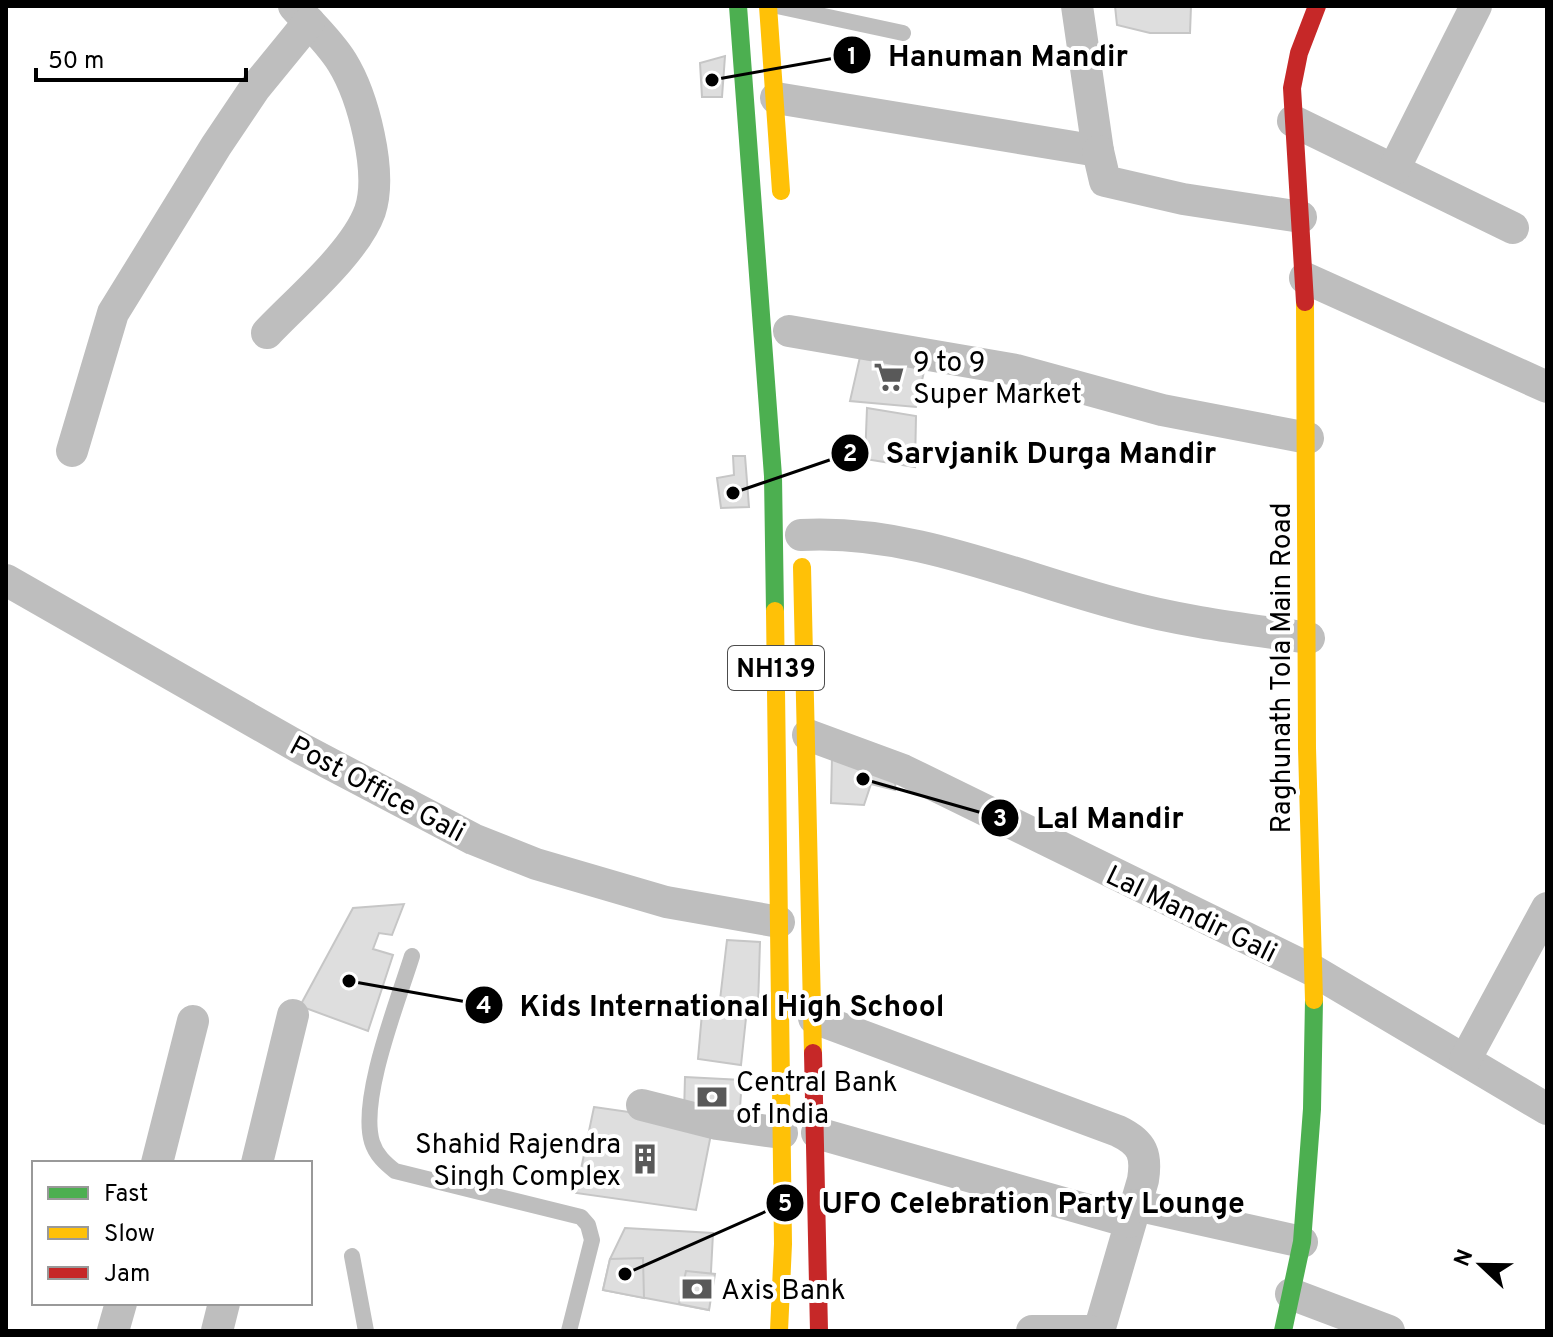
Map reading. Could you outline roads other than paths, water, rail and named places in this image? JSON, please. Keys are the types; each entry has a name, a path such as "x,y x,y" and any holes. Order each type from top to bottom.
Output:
{"main road":[{"name":"NH139","path":"738,6 773,476 783,1244 779,1331"},
{"path":"768,6 782,207"},
{"name":"Raghunath Tola Main Road","path":"1283,1331 1302,1242 1311,1136 1314,971 1309,850 1308,438 1305,278 1292,88 1299,53 1317,6"},
{"name":"NH139","path":"800,527 808,735 819,1331"}],"street":[{"path":"1077,6 1105,181 1197,202 1301,217"},
{"path":"1394,169 1476,6"},
{"path":"72,451 113,313 301,14 344,64 370,141 374,195 370,212 338,258 267,333"},
{"path":"776,98 1098,151"},
{"path":"1293,121 1513,228"},
{"path":"1305,278 1547,387"},
{"path":"789,331 1016,370 1162,410 1308,438"},
{"path":"800,527 884,538 966,557 1137,609 1309,638"},
{"name":"Post Office Gali","path":"6,580 316,756 473,839 536,864 654,898 779,922"},
{"name":"Lal Mandir Gali","path":"808,735 903,770 1314,971 1547,1109"},
{"path":"1465,1060 1547,908"},
{"path":"257,1161 293,1015"},
{"path":"814,1018 1131,1137 1142,1147 1146,1159 1099,1331"},
{"path":"158,1161 193,1021"},
{"path":"642,1105 717,1124 782,1133"},
{"path":"817,1133 1132,1214 1302,1242"},
{"path":"1291,1294 1389,1331"},
{"path":"113,1331 120,1305"},
{"path":"217,1331 224,1305"},
{"path":"1032,1331 1090,1331"}],"lane":[{"path":"777,6 903,33"},
{"path":"412,956 370,1104 371,1142 380,1159 395,1171 581,1217 588,1225 592,1240 569,1331"},
{"path":"352,1256 366,1331"}],"place":[{"name":"Hanuman Mandir","path":"712,80"},
{"name":"9 to 9 Super Market","path":"889,377"},
{"name":"Sarvjanik Durga Mandir","path":"733,493"},
{"name":"Lal Mandir","path":"863,779"},
{"name":"Kids International High School","path":"349,981"},
{"name":"Central Bank of India","path":"712,1097"},
{"name":"Shahid Rajendra Singh Complex","path":"645,1159"},
{"name":"UFO Celebration Party Lounge","path":"625,1274"},
{"name":"Axis Bank","path":"697,1289"}]}
